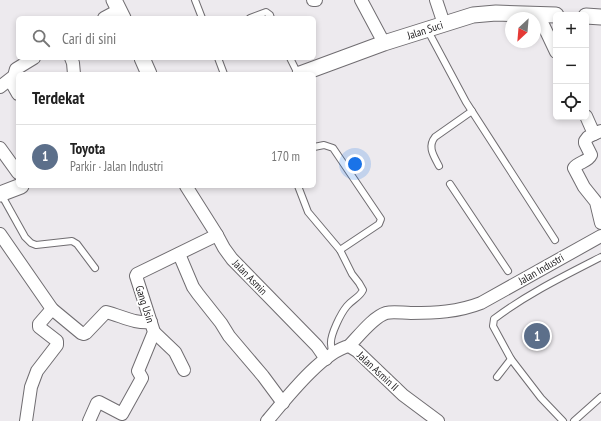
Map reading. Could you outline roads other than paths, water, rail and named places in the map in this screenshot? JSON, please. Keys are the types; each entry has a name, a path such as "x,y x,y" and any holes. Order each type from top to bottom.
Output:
{"street":[{"path":"361,0 384,43"},
{"path":"436,0 444,24"},
{"path":"107,16 119,9"},
{"name":"Jalan Suci","path":"304,72 384,43 473,15 486,13 505,13"},
{"name":"Jalan Suci","path":"541,14 553,15"},
{"path":"589,16 601,17"},
{"path":"541,20 554,48"},
{"path":"16,92 5,83 14,76 16,69 31,60"},
{"path":"72,60 74,72"},
{"path":"143,60 148,72"},
{"path":"589,120 598,132 588,137 584,143 591,155 590,158 574,168 584,187 596,202 601,223"},
{"path":"0,148 16,170"},
{"path":"0,194 16,188"},
{"name":"Jalan Asmin","path":"187,188 232,259 317,346 329,356"},
{"path":"0,234 52,309 84,334 94,326 106,312 126,317 136,322 153,327 175,352 184,370"},
{"name":"Gang Usin","path":"89,421 97,403 99,402 122,414 142,378 138,371 153,327 136,275 217,235"},
{"name":"Jalan Industri","path":"349,346 373,321 386,313 455,311 468,308 481,303 601,236"},
{"path":"179,254 193,287 221,323 229,336 263,376 283,403"},
{"path":"26,421 31,387 37,371 57,345 57,341 39,327 39,324 52,309"},
{"name":"Jalan Asmin II","path":"267,421 310,373 329,356 344,347 349,346 357,351 403,395 438,421"}],"lane":[{"path":"195,0 201,16"},
{"path":"255,16 266,12 270,16"},
{"path":"427,29 466,102 555,240"},
{"path":"219,60 223,72"},
{"path":"291,60 298,72"},
{"path":"438,166 431,149 434,137 472,111"},
{"path":"316,147 324,145 333,148 381,219 379,224 340,250"},
{"path":"450,184 508,271"},
{"path":"299,188 308,212 340,250 352,274 363,290 346,307 331,339 329,356"},
{"path":"0,194 25,237 31,243 36,245 72,241 77,244 95,268"},
{"path":"562,420 541,398 511,359 492,326 494,319 514,304 554,281 601,257"},
{"path":"497,377 511,359"},
{"path":"574,421 601,397"}],"place":[{"name":"Toyota","path":"537,336"}]}
